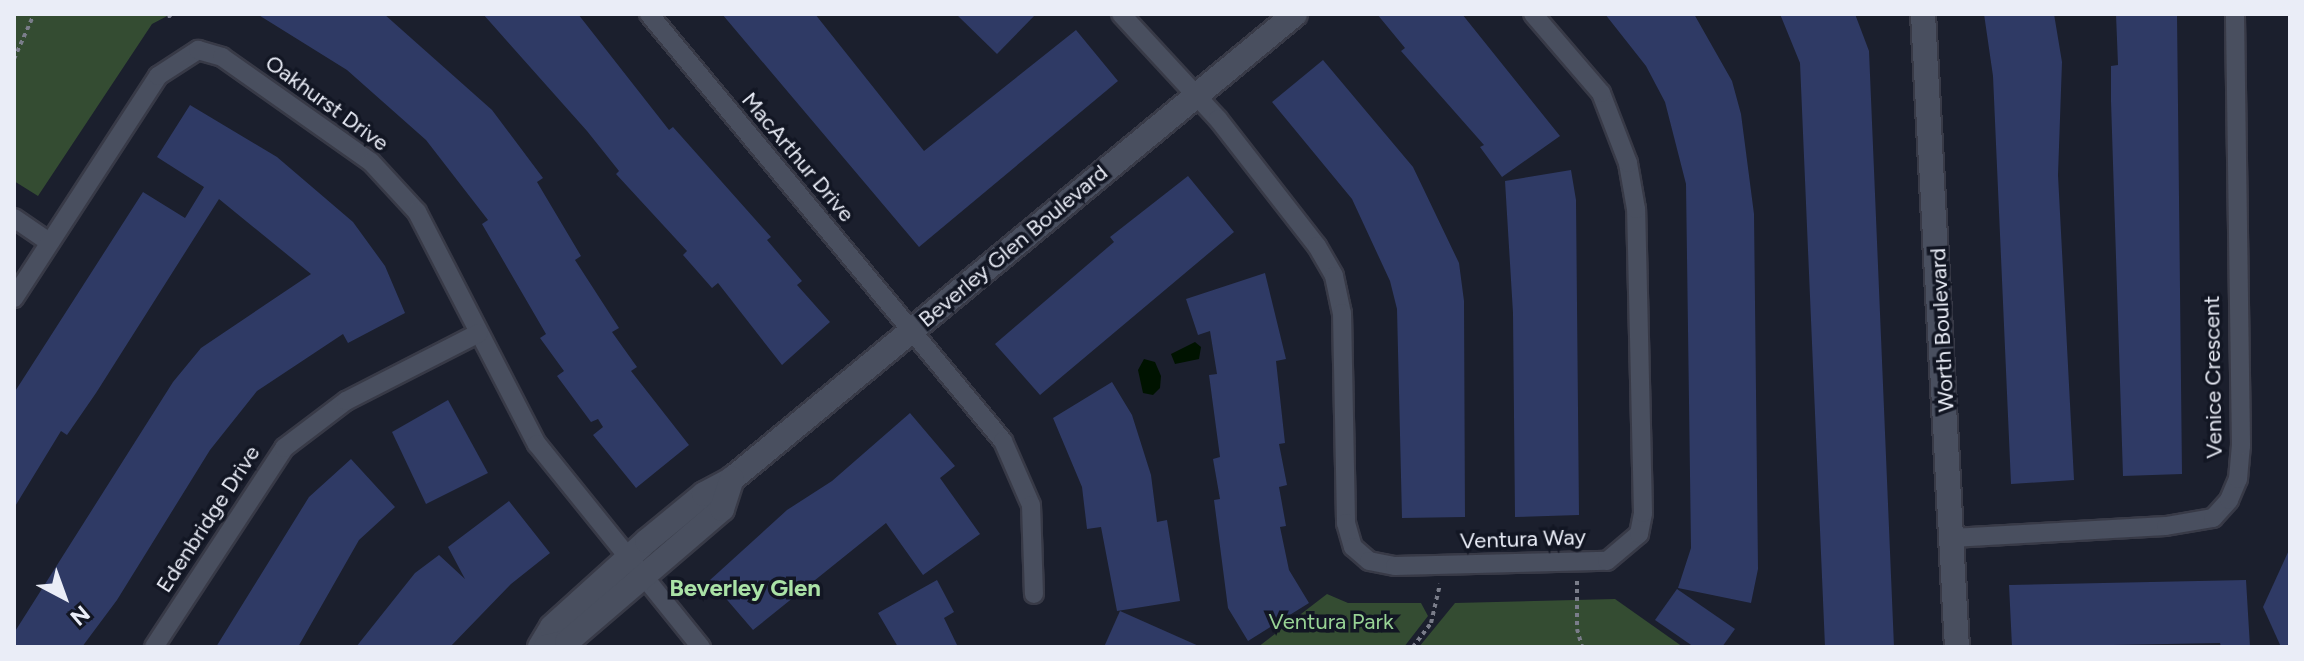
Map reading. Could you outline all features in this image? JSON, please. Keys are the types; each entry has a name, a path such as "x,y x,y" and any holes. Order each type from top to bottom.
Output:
{"street":[{"name":"MacArthur Drive","path":"649,14 996,432 1019,470 1034,523 1034,594"},
{"name":"Ventura Way","path":"1121,14 1197,95 1317,246 1334,276 1342,313 1346,523 1353,547 1369,561 1443,566 1607,561 1622,552 1639,534 1643,513 1636,209 1624,149 1601,93 1533,14"},
{"name":"Beverley Glen Boulevard","path":"540,647 552,627 628,557 704,494 732,479 1295,14"},
{"name":"Worth Boulevard","path":"1923,14 1957,647"},
{"name":"Venice Crescent","path":"1952,538 2166,526 2213,518 2229,500 2238,479 2241,446 2235,14"},
{"name":"Oakhurst Drive","path":"14,298 158,76 198,50 222,57 371,162 417,212 537,444 701,647"},
{"path":"14,218 49,242"},
{"name":"Edenbridge Drive","path":"154,647 284,448 346,401 479,333"},
{"name":"Beverley Glen Boulevard","path":"546,647 567,642 722,509 732,479"}],"path":[{"path":"14,59 34,14"},
{"path":"1577,563 1577,629 1582,647"},
{"path":"1413,647 1435,613 1443,566"}],"green space":[{"path":"14,14 171,14 152,24 38,196 14,181"},
{"name":"Ventura Park","path":"1327,594 1348,603 1421,603 1428,616 1404,647 1258,647"},
{"path":"1615,599 1683,647 1419,647 1455,603"}],"shaded area":[{"path":"1195,342 1201,347 1199,359 1175,364 1171,354"},
{"path":"1144,359 1155,362 1161,376 1160,388 1153,395 1143,393 1138,370"}],"building":[{"path":"257,14 384,14 492,110 543,178 537,182 581,256 575,260 619,328 612,332 637,367 631,371 689,445 636,488 593,435 603,427 598,419 591,422 557,376 564,371 540,338 546,334 482,224 488,220 426,140 347,70"},
{"path":"483,14 578,14 669,130 673,127 771,237 767,240 802,281 797,285 830,322 782,365 718,283 712,288 683,255 687,251 616,174 619,171 587,131"},
{"path":"722,14 815,14 924,151 1076,30 1118,81 919,247"},
{"path":"956,14 1036,14 997,54"},
{"path":"1377,14 1462,14 1560,136 1502,177 1480,147 1484,145 1401,51 1405,48"},
{"path":"1605,14 1694,14 1732,81 1741,114 1754,214 1758,569 1751,603 1678,588 1691,548 1686,184 1665,102 1646,66"},
{"path":"1780,14 1855,14 1869,51 1894,647 1825,647 1800,63"},
{"path":"1984,14 2054,14 2062,62 2058,175 2074,480 2011,484 1993,76"},
{"path":"2116,14 2177,14 2182,474 2123,476 2111,101 2111,66 2118,65"},
{"path":"1323,60 1413,167 1459,263 1464,301 1465,517 1402,518 1397,309 1390,281 1352,199 1272,102"},
{"path":"190,105 277,157 353,222 385,266 405,313 348,343 343,334 257,391 210,450 117,600 82,647 14,647 14,633 173,382 201,348 311,274 219,199 96,393 67,435 61,431 14,508 14,393 143,192 185,218 204,187 157,157"},
{"path":"1571,170 1576,200 1579,515 1515,517 1513,313 1505,181"},
{"path":"1188,176 1234,232 1040,395 995,344 1114,242 1110,237"},
{"path":"1265,273 1286,359 1276,361 1285,443 1279,444 1287,485 1279,487 1286,526 1280,527 1289,570 1309,603 1248,641 1228,608 1214,500 1220,499 1213,459 1220,457 1209,375 1217,374 1210,331 1198,335 1186,299"},
{"path":"1112,382 1132,415 1151,475 1157,522 1167,520 1180,601 1117,611 1101,527 1087,529 1082,487 1053,418"},
{"path":"448,400 488,473 426,504 392,432"},
{"path":"910,413 955,466 940,478 980,534 923,575 886,523 753,630 710,580 787,510 832,481"},
{"path":"351,459 395,507 359,540 298,647 216,647 309,497"},
{"path":"509,501 550,553 511,584 450,647 356,647 415,573 439,555 465,579 448,547"},
{"path":"2290,548 2290,647 2281,647 2263,607"},
{"path":"937,580 954,612 944,618 958,647 898,647 878,613"},
{"path":"2246,580 2250,647 2221,647 2220,643 2012,647 2009,585"},
{"path":"1677,589 1735,629 1722,647 1694,647 1655,620"},
{"path":"1120,611 1201,647 1104,647"}],"district":[{"name":"Beverley Glen","path":"745,588"}]}
